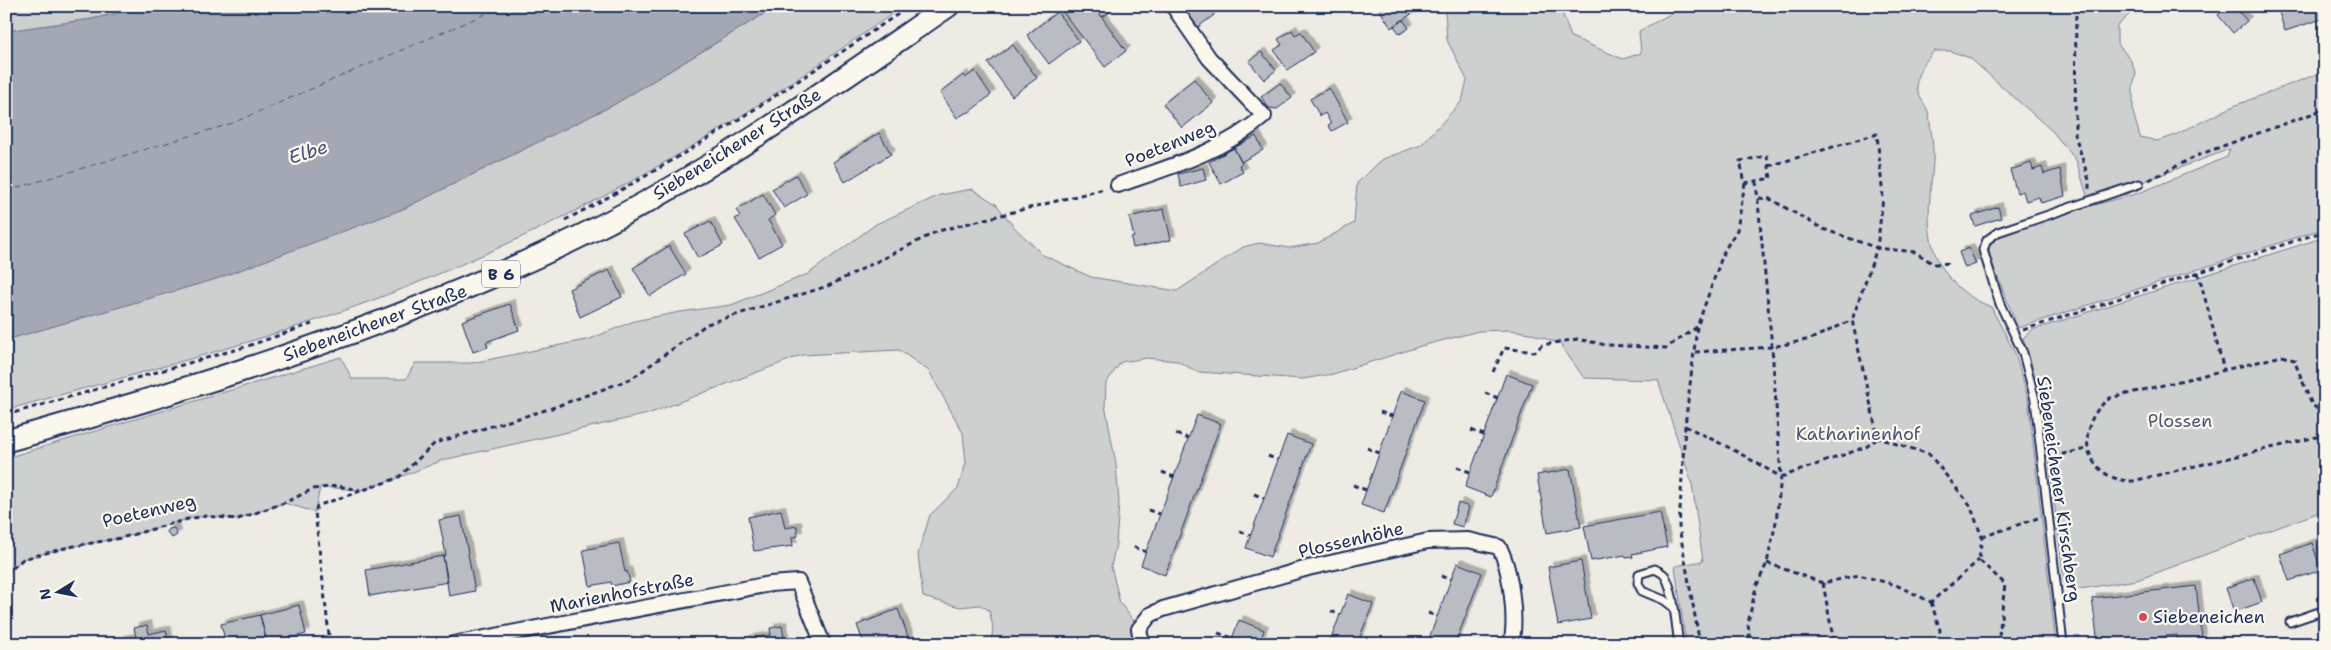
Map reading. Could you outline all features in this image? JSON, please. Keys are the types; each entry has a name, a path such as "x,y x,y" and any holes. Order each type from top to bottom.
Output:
{"main road":[{"name":"Siebeneichener Straße","path":"6,441 258,366 485,282 595,229 684,180 781,119 948,6"}],"street":[{"name":"Poetenweg","path":"1118,185 1188,161 1246,132 1264,116 1209,58 1173,6"},
{"name":"Plossenhöhe","path":"1142,644 1139,629 1150,615 1163,609 1381,550 1428,541 1468,540 1499,547 1506,560 1514,626 1511,644"},
{"name":"Marienhofstraße","path":"453,644 770,584 798,582 822,644"}],"lane":[{"name":"Siebeneichener Kirschberg","path":"2063,644 2035,400 2029,374 1986,267 1982,250 1987,240 1998,232 2139,184"},
{"path":"1673,607 1664,600 1642,591 1638,583 1639,574 1655,569 1664,576 1673,607 1679,644"},
{"path":"2290,622 2325,610"}],"path":[{"path":"556,225 666,167 726,130 910,6"},
{"path":"2076,6 2075,135 2089,180 2089,202"},
{"path":"2139,184 2201,154 2325,109"},
{"path":"1769,166 1877,134 1883,198 1877,248 1852,320 1878,438"},
{"path":"1700,644 1679,527 1685,426 1698,327 1724,251 1737,230 1745,183 1740,161 1767,156 1771,178 1745,183"},
{"path":"1750,644 1748,623 1756,587 1767,563 1776,522 1780,477 1772,347 1756,181"},
{"path":"330,644 315,512 317,506 398,478 435,443 549,409 632,379 707,324 828,286 938,231 1118,185"},
{"path":"1759,198 1770,199 1823,229 1877,248 1915,252 1934,264 1952,263"},
{"path":"2013,333 2324,231 2325,236"},
{"path":"2198,272 2224,370"},
{"path":"1695,352 1772,347 1811,339 1852,320"},
{"path":"6,415 245,347 316,323"},
{"path":"1493,372 1504,348 1535,352 1542,345 1577,339 1606,344 1666,348 1698,327"},
{"path":"2325,414 2312,405 2300,370 2289,357 2282,356 2110,398 2103,403 2091,421 2087,433 2087,449 2089,457 2107,475 2121,482 2132,482 2325,435"},
{"path":"1485,393 1498,398"},
{"path":"1380,412 1392,416"},
{"path":"1685,426 1732,449 1780,477 1866,448 1878,438"},
{"path":"1471,430 1484,435"},
{"path":"1176,434 1188,438"},
{"path":"1878,438 1929,454 1970,505 1982,537 1979,560 1932,602"},
{"path":"1367,448 1379,453"},
{"path":"2043,458 2087,449"},
{"path":"1268,456 1278,460"},
{"path":"1457,467 1470,472"},
{"path":"1162,472 1174,477"},
{"path":"1354,485 1366,490"},
{"name":"Poetenweg","path":"6,574 23,558 69,547 121,538 188,519 205,516 238,519 284,503 312,489 337,486 361,490"},
{"path":"1254,494 1264,498"},
{"path":"1148,510 1160,514"},
{"path":"1982,537 2039,518"},
{"path":"1240,531 1250,535"},
{"path":"1134,547 1146,552"},
{"path":"1979,560 2005,584 1998,644"},
{"path":"1767,563 1823,584 1859,575 1896,585 1932,602 1940,630 1938,644"},
{"path":"1441,576 1451,580"},
{"path":"1823,584 1835,643 1826,644"},
{"path":"1331,611 1340,614"},
{"path":"1428,612 1437,616"},
{"path":"1218,633 1233,638"}],"green space":[{"path":"6,6 149,6 92,19 6,31"},
{"path":"777,6 904,6 784,88 693,146 605,195 489,252 429,278 326,317 166,366 6,410 6,340 216,279 403,209 615,104"},
{"name":"Katharinenhof","path":"1451,6 1560,6 1571,37 1623,59 1641,53 1639,31 1685,6 2138,6 2117,26 2117,43 2130,59 2136,73 2133,88 2133,112 2140,137 2157,141 2173,136 2236,105 2320,73 2325,68 2325,228 2018,328 1990,258 1989,245 1999,235 2139,193 2227,157 2230,149 2089,202 2076,160 2052,131 1970,58 1950,51 1934,51 1924,64 1919,73 1917,83 1918,92 1928,112 1933,145 1929,224 1933,248 1938,260 1954,283 1974,299 1991,307 2015,353 2028,399 2056,644 1686,644 1675,566 1703,561 1692,484 1658,380 1584,378 1560,344 1530,333 1510,330 1479,331 1421,346 1333,374 1303,379 1198,372 1177,361 1147,358 1121,362 1106,383 1105,405 1116,464 1119,503 1116,544 1111,566 1120,603 1137,625 1137,644 991,644 993,627 989,610 980,605 960,607 923,597 918,554 930,515 958,488 966,463 963,433 929,371 899,350 802,355 648,414 443,460 361,490 320,487 315,512 284,503 238,519 205,516 188,519 121,538 69,547 23,559 6,574 6,458 341,357 352,379 406,379 415,363 472,363 590,339 634,321 731,305 808,274 876,224 940,195 972,189 996,204 1014,227 1043,255 1091,277 1177,291 1243,247 1259,243 1289,248 1318,243 1354,223 1357,183 1383,159 1421,145 1462,101 1467,80 1447,40 1445,12"},
{"name":"Plossen","path":"2325,237 2325,510 2137,580 2074,590 2064,582 2041,395 2023,338 2032,330"}],"water":[{"name":"Elbe","path":"149,6 777,6 615,104 403,209 216,279 6,340 6,31 92,19"}],"building":[{"path":"1063,6 1094,6 1126,51 1105,67 1060,8"},
{"path":"1094,6 1106,6 1110,12 1102,17"},
{"path":"1106,6 1118,6 1110,12"},
{"path":"1191,6 1207,6 1214,15 1198,27 1186,11"},
{"path":"1414,6 1417,10 1391,28 1378,7"},
{"path":"2228,6 2234,6 2247,21 2233,33 2218,15"},
{"path":"2277,6 2324,6 2325,18 2285,31"},
{"path":"1057,12 1079,41 1049,64 1027,35"},
{"path":"1403,20 1409,28 1400,34 1394,26"},
{"path":"1292,30 1295,35 1301,32 1314,52 1287,70 1274,50 1282,45 1278,39"},
{"path":"1013,45 1037,78 1012,96 988,63"},
{"path":"1261,52 1276,70 1264,80 1249,61"},
{"path":"975,71 991,95 968,113 957,118 940,93 963,75 965,78"},
{"path":"1194,79 1213,103 1182,128 1163,104"},
{"path":"1280,83 1292,98 1277,109 1269,108 1261,97"},
{"path":"1329,88 1348,122 1332,131 1328,125 1331,124 1325,113 1320,116 1310,99"},
{"path":"879,133 891,154 845,182 833,162"},
{"path":"1256,136 1263,150 1241,162 1234,148"},
{"path":"1234,148 1242,163 1239,165 1243,172 1221,184 1209,162"},
{"path":"2031,163 2033,170 2042,167 2044,174 2060,169 2065,196 2041,203 2039,197 2026,201 2023,191 2017,193 2010,170"},
{"path":"1203,168 1206,180 1181,187 1178,174"},
{"path":"796,175 807,194 784,208 772,189"},
{"path":"763,194 775,215 768,220 782,244 759,257 735,219 740,216 736,210"},
{"path":"1998,207 2001,218 1975,226 1972,216"},
{"path":"1164,209 1171,240 1133,248 1131,238 1134,237 1129,217"},
{"path":"710,221 723,245 698,258 685,234"},
{"path":"669,246 686,274 650,296 633,268"},
{"path":"1969,248 1976,264 1965,268 1959,252"},
{"path":"609,270 622,297 580,317 569,289"},
{"path":"510,304 519,330 486,342 488,347 473,352 462,321"},
{"path":"1506,374 1532,384 1491,497 1465,487"},
{"path":"1401,391 1425,400 1384,513 1361,505"},
{"path":"1197,415 1221,424 1165,575 1141,565"},
{"path":"1287,435 1311,444 1270,557 1246,548"},
{"path":"1570,469 1581,527 1547,533 1537,475"},
{"path":"1458,503 1469,507 1463,527 1452,524"},
{"path":"781,510 785,528 797,526 798,536 792,537 793,546 754,551 748,517"},
{"path":"1660,512 1667,547 1632,554 1633,557 1626,558 1625,555 1591,561 1584,526"},
{"path":"461,516 475,591 449,596 443,556 446,555 439,520"},
{"path":"174,528 177,535 172,538 167,532 169,529"},
{"path":"619,543 625,572 627,571 630,582 612,586 611,582 590,586 583,550"},
{"path":"2312,543 2321,570 2289,581 2280,554"},
{"path":"443,556 448,582 370,596 366,570"},
{"path":"1581,561 1591,619 1558,625 1548,567"},
{"path":"1457,563 1482,573 1455,644 1427,644"},
{"path":"2254,578 2262,602 2234,612 2226,588"},
{"path":"2196,586 2202,639 2177,643 2177,635 2158,637 2159,644 2145,644 2144,638 2126,641 2126,644 2098,644 2092,598"},
{"path":"1348,594 1373,604 1357,644 1329,644"},
{"path":"299,605 306,634 267,643 260,615"},
{"path":"898,609 910,642 905,644 864,644 857,625"},
{"path":"260,615 267,643 226,644 221,624"},
{"path":"1239,620 1264,630 1259,644 1230,644"},
{"path":"147,625 149,634 166,630 169,644 121,644 120,640 136,637 134,628"},
{"path":"782,626 785,644 746,644 745,640 771,635 770,628"}],"ferry route":[{"path":"6,191 230,124 504,6"}],"place":[{"name":"Siebeneichen","path":"2143,617"}]}
